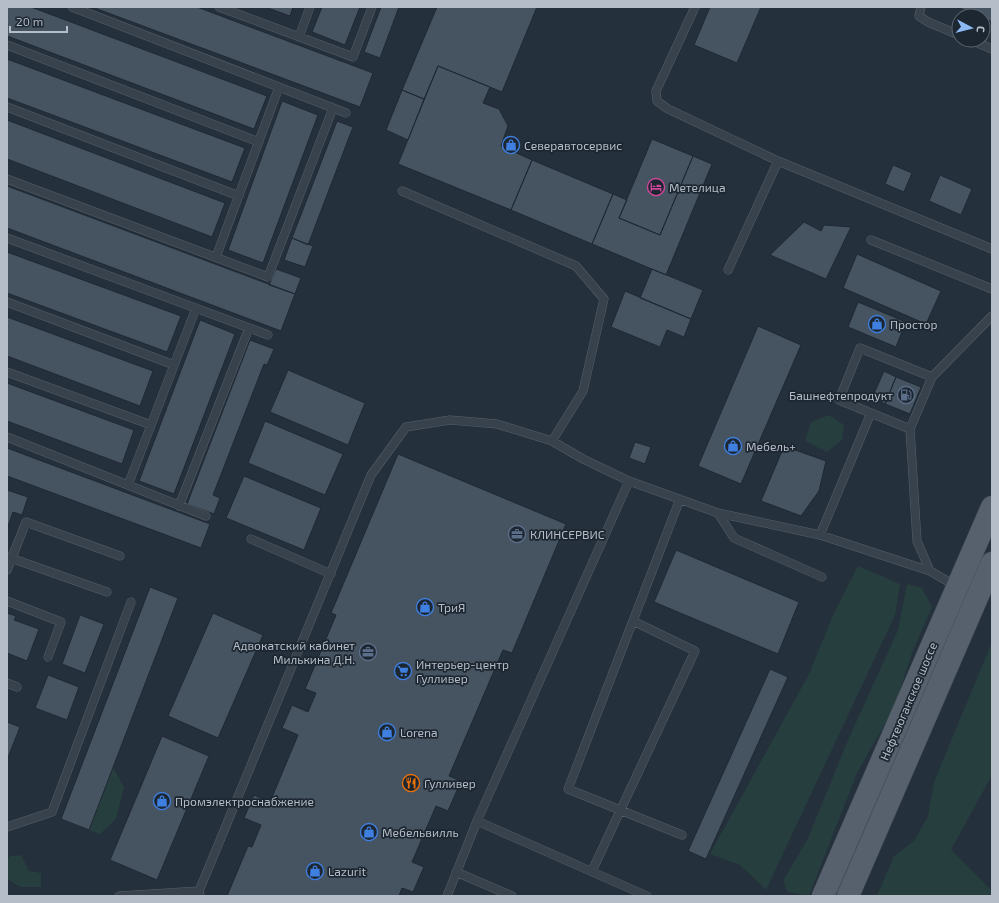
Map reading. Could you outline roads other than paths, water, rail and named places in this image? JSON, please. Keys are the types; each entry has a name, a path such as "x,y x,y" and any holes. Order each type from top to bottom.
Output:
{"main road":[{"name":"Нефтеюганское шоссе","path":"824,896 992,507"},
{"name":"Нефтеюганское шоссе","path":"848,896 992,563"}],"lane":[{"path":"72,7 346,113"},
{"path":"219,7 353,57 372,7"},
{"path":"299,37 310,7"},
{"path":"695,7 656,91 657,101 668,109 778,161 992,249"},
{"path":"921,7 919,16 928,22 951,32"},
{"path":"7,45 259,142"},
{"path":"216,257 279,87"},
{"path":"7,107 239,196"},
{"path":"7,179 268,277 333,108"},
{"path":"728,270 778,161"},
{"path":"402,192 576,266 604,299 583,391 552,441"},
{"path":"7,238 268,335"},
{"path":"871,240 992,289"},
{"path":"7,302 174,365"},
{"path":"128,485 196,308"},
{"path":"930,571 917,541 910,429 932,377 992,316"},
{"path":"179,506 249,328"},
{"path":"910,429 839,400 860,348 932,377"},
{"path":"7,372 151,425"},
{"path":"820,535 871,413"},
{"path":"119,896 200,894 371,475 406,427 450,420 496,424 552,441 584,459 629,481 718,513 820,535 930,571 958,587"},
{"path":"7,438 206,516"},
{"path":"447,896 477,821 629,481"},
{"path":"680,499 568,788 682,835"},
{"path":"718,513 734,538 822,577"},
{"path":"7,570 9,558 26,522 120,556"},
{"path":"251,539 330,574"},
{"path":"9,558 107,592"},
{"path":"7,601 61,622 48,657"},
{"path":"7,827 52,812 131,602"},
{"path":"592,871 695,651 633,622"},
{"path":"7,683 17,687"},
{"path":"477,821 647,896"},
{"path":"456,872 512,896"}],"place":[{"name":"Северавтосервис","path":"511,145"},
{"name":"Метелица","path":"656,187"},
{"name":"Простор","path":"877,324"},
{"name":"Башнефтепродукт","path":"906,395"},
{"name":"Мебель+","path":"733,446"},
{"name":"КЛИНСЕРВИС","path":"517,534"},
{"name":"ТриЯ","path":"425,607"},
{"name":"Адвокатский кабинет Милькина Д.Н.","path":"368,652"},
{"name":"Интерьер-центр Гулливер","path":"403,671"},
{"name":"Lorena","path":"387,732"},
{"name":"Гулливер","path":"411,783"},
{"name":"Промэлектроснабжение","path":"162,801"},
{"name":"Мебельвилль","path":"369,832"},
{"name":"Lazurit","path":"315,871"}]}
